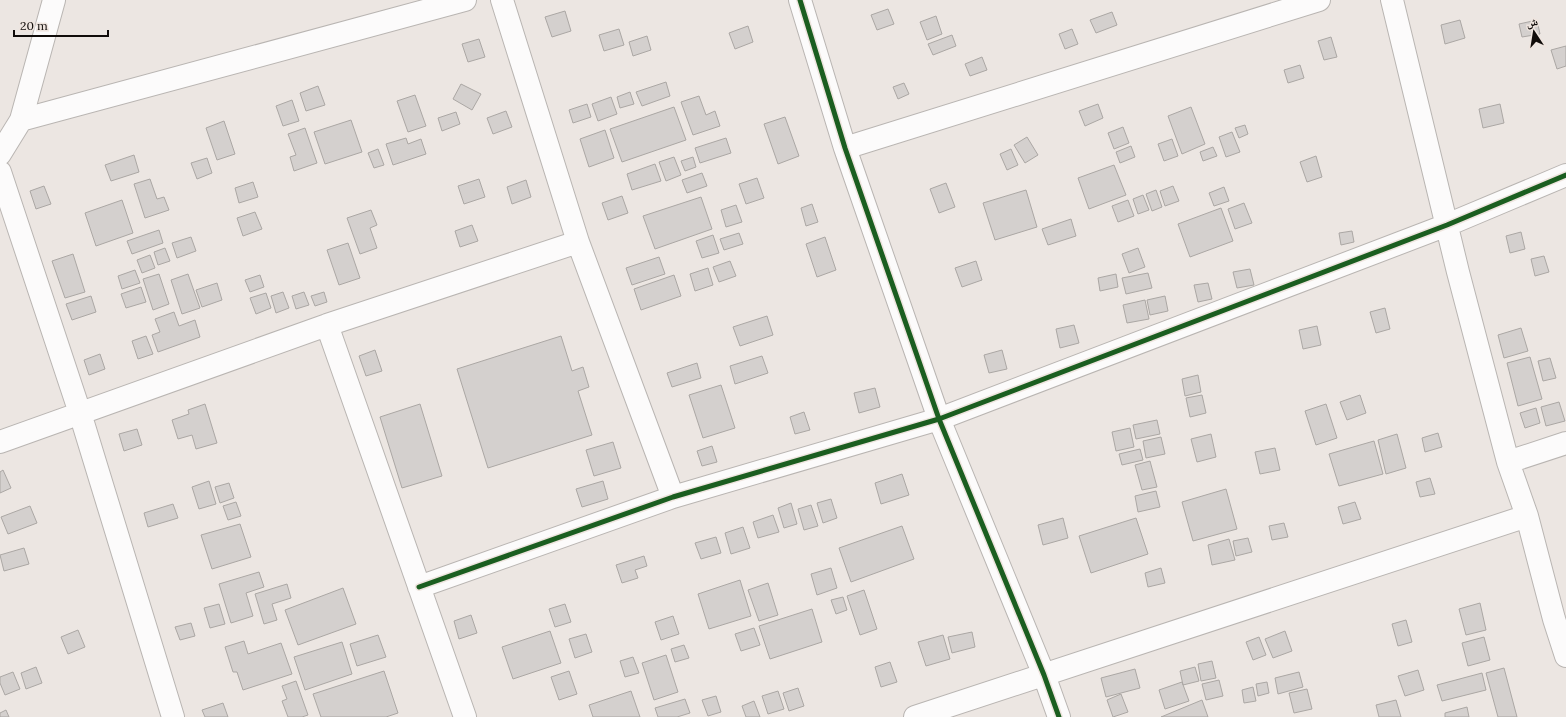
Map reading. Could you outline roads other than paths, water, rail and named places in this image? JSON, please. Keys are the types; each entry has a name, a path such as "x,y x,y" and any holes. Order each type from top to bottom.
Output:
{"street":[{"path":"0,154 21,120 54,0"},
{"path":"21,120 465,0"},
{"path":"502,0 578,242 673,497"},
{"path":"800,0 845,148 939,419 1044,675 1059,717"},
{"path":"845,148 1319,0"},
{"path":"1392,0 1458,272 1508,462 1527,516 1554,619 1566,656"},
{"path":"0,172 80,413 173,717"},
{"path":"419,587 673,497 939,419 1447,225 1566,175"},
{"path":"0,442 327,325 578,242"},
{"path":"327,325 465,717"},
{"path":"1508,462 1566,443"},
{"path":"915,717 1527,516"}]}
